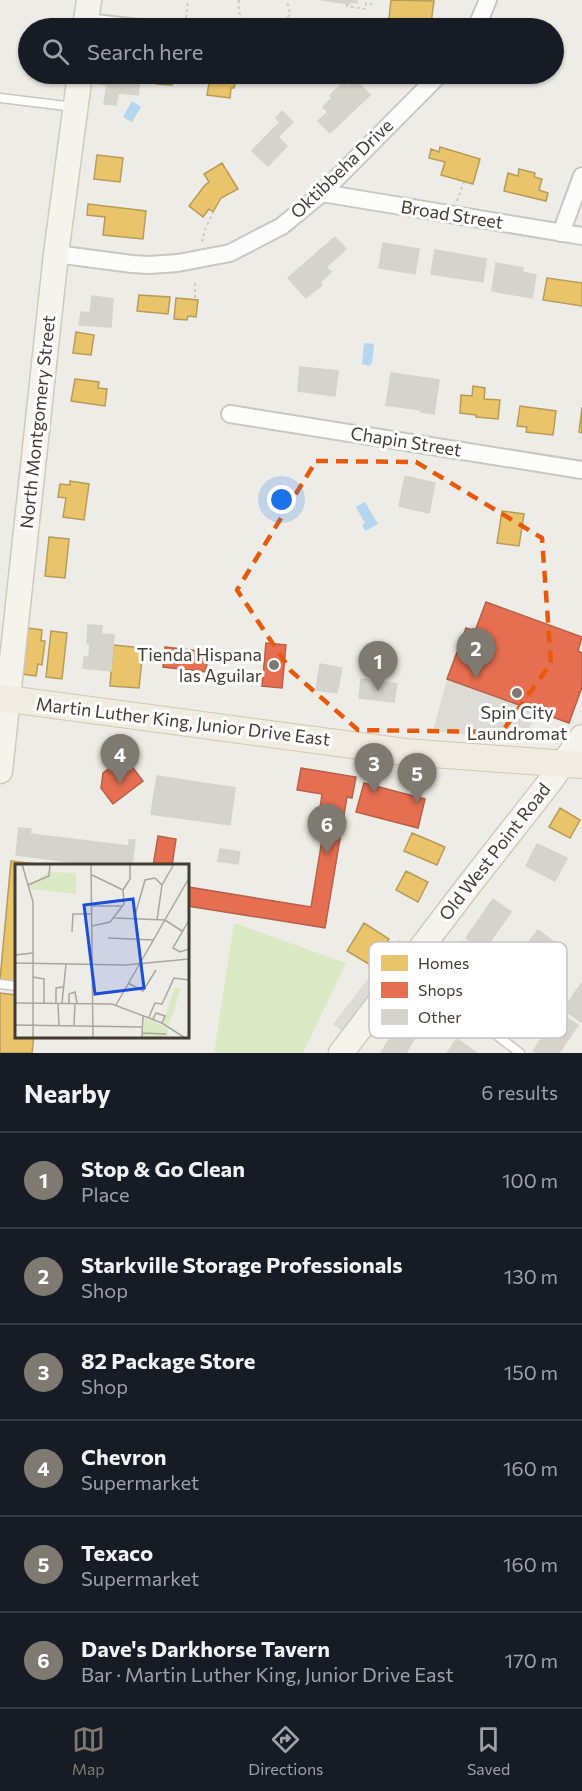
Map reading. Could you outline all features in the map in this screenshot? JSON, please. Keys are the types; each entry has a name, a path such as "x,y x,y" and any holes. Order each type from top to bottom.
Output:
{"main road":[{"name":"Martin Luther King, Junior Drive East","path":"4,699 405,752 572,764"}],"street":[{"path":"480,18 488,0"},
{"name":"North Montgomery Street","path":"0,771 4,699 56,254 78,84"},
{"name":"Oktibbeha Drive","path":"56,254 141,265 172,264 230,253 282,226 322,193 430,84"},
{"path":"561,233 582,176"},
{"name":"Broad Street","path":"322,193 582,236"},
{"name":"Chapin Street","path":"230,414 582,470"},
{"name":"Old West Point Road","path":"426,942 549,783 572,764 582,737"},
{"name":"Old West Point Road","path":"341,1053 369,1016"}],"lane":[{"path":"0,98 75,107"},
{"path":"0,984 15,986"},
{"path":"500,1038 520,1053"}],"path":[{"path":"186,18 188,0"},
{"path":"239,0 238,11 241,18"},
{"path":"287,1 290,13 287,18"},
{"path":"346,4 346,6 365,9 366,3 372,4"},
{"path":"452,215 464,182"},
{"path":"201,260 205,230 213,212"},
{"path":"195,283 195,300"}],"highlighted area":[{"path":"316,461 416,462 542,538 551,663 502,732 358,730 291,671 237,590"}],"green space":[{"path":"234,923 346,963 303,1053 214,1053"}],"shaded area":[{"path":"447,679 536,711 526,737 507,731 505,739 433,731"},
{"path":"369,978 369,1004 346,1034 333,1024"}],"water":[{"path":"132,101 141,107 132,122 123,117"},
{"path":"364,343 374,344 370,366 362,364"},
{"path":"365,502 378,524 365,531 362,525 365,523 356,507"}],"building: Homes":[{"path":"391,0 434,1 432,18 389,18"},
{"path":"209,84 235,84 234,88 231,88 230,98 207,95"},
{"path":"440,147 480,159 473,184 441,175 445,162 429,158 431,149 439,152"},
{"path":"97,155 123,158 120,182 94,179"},
{"path":"222,163 238,189 221,198 213,212 209,209 203,217 189,206 209,182 204,174"},
{"path":"519,169 535,173 534,177 542,179 539,190 548,193 546,201 504,191 508,173 518,176"},
{"path":"88,204 146,211 143,239 103,235 105,217 87,215"},
{"path":"547,278 582,283 582,306 543,300"},
{"path":"139,295 170,297 168,314 137,311"},
{"path":"176,298 198,300 196,317 188,316 187,320 174,319"},
{"path":"76,332 94,335 91,355 73,353"},
{"path":"75,379 99,382 98,388 107,389 105,406 71,401"},
{"path":"473,386 485,388 484,399 500,400 498,419 460,413 461,395 472,396"},
{"path":"520,406 556,411 553,435 526,432 527,427 517,426"},
{"path":"582,407 582,433 579,432"},
{"path":"70,481 89,484 84,520 63,517 66,498 58,497 60,484 70,485"},
{"path":"502,511 524,514 519,546 497,543"},
{"path":"49,537 69,539 65,578 45,576"},
{"path":"28,628 42,630 41,641 45,641 42,665 38,664 36,676 22,674"},
{"path":"51,631 67,633 62,679 46,677"},
{"path":"113,645 143,648 139,688 110,686"},
{"path":"560,808 580,820 570,838 549,827"},
{"path":"412,833 445,847 437,865 404,851"},
{"path":"11,861 36,864 15,864 15,982 0,980"},
{"path":"406,871 428,882 418,902 396,890"},
{"path":"364,923 389,939 387,942 369,942 369,964 347,951"},
{"path":"0,993 15,995 15,1038 34,1038 32,1053 0,1053"}],"building: Shops":[{"path":"486,602 582,637 578,651 582,653 582,687 569,723 447,679 466,628 475,631"},
{"name":"Tienda Hispana las Aguilar","path":"266,643 286,645 282,688 262,686"},
{"path":"165,647 208,652 206,672 163,667"},
{"path":"117,763 130,764 143,781 113,804 101,788 103,773"},
{"path":"301,768 356,777 352,798 347,797 325,928 189,906 189,887 311,907 327,809 320,808 322,794 297,790"},
{"path":"364,783 425,799 418,828 356,812"},
{"path":"158,836 176,839 172,864 153,864"}],"building: Other":[{"path":"321,0 357,0 357,3 350,2 350,4"},
{"path":"102,84 140,84 138,95 118,93 116,105 104,104 107,85"},
{"path":"342,84 347,87 350,84 360,84 370,95 330,133 318,121 328,112 323,107 332,98 330,95"},
{"path":"282,111 293,122 278,137 287,146 268,166 252,151 280,122 276,118"},
{"path":"335,237 346,249 326,267 331,272 320,282 322,285 306,298 288,278"},
{"path":"383,243 419,249 415,274 379,268"},
{"path":"435,250 486,259 483,282 431,274"},
{"path":"496,263 523,268 522,272 536,275 532,298 492,291"},
{"path":"92,296 113,299 111,327 79,325 81,312 90,313"},
{"path":"300,367 338,371 335,396 298,391"},
{"path":"391,373 439,380 434,414 386,405"},
{"path":"405,476 435,483 429,513 399,506"},
{"path":"88,625 102,626 101,634 114,635 111,671 83,668 84,657 89,657"},
{"path":"320,664 342,668 337,693 316,690"},
{"path":"361,679 397,684 394,702 359,698"},
{"path":"157,776 235,788 230,825 151,814"},
{"path":"19,828 31,829 30,834 129,846 129,840 135,840 132,864 86,864 16,855"},
{"path":"537,844 567,858 555,881 526,866"},
{"path":"220,849 240,852 238,864 218,861"},
{"path":"493,899 511,912 490,942 472,942 466,938"},
{"path":"538,930 554,942 529,942"},
{"path":"582,983 581,1022 567,1012 567,1004"},
{"path":"567,1018 578,1025 559,1053 533,1051 542,1038 567,1038"},
{"path":"390,1038 415,1038 406,1053 381,1053"},
{"path":"457,1039 477,1053 447,1053"}],"place":[{"name":"Tienda Hispana las Aguilar","path":"274,665"},
{"name":"Starkville Storage Professionals","path":"476,678"},
{"name":"Stop & Go Clean","path":"378,691"},
{"name":"Spin City Laundromat","path":"517,693"},
{"name":"Chevron","path":"120,784"},
{"name":"82 Package Store","path":"374,793"},
{"name":"Texaco","path":"417,803"},
{"name":"Dave's Darkhorse Tavern","path":"327,854"}]}
